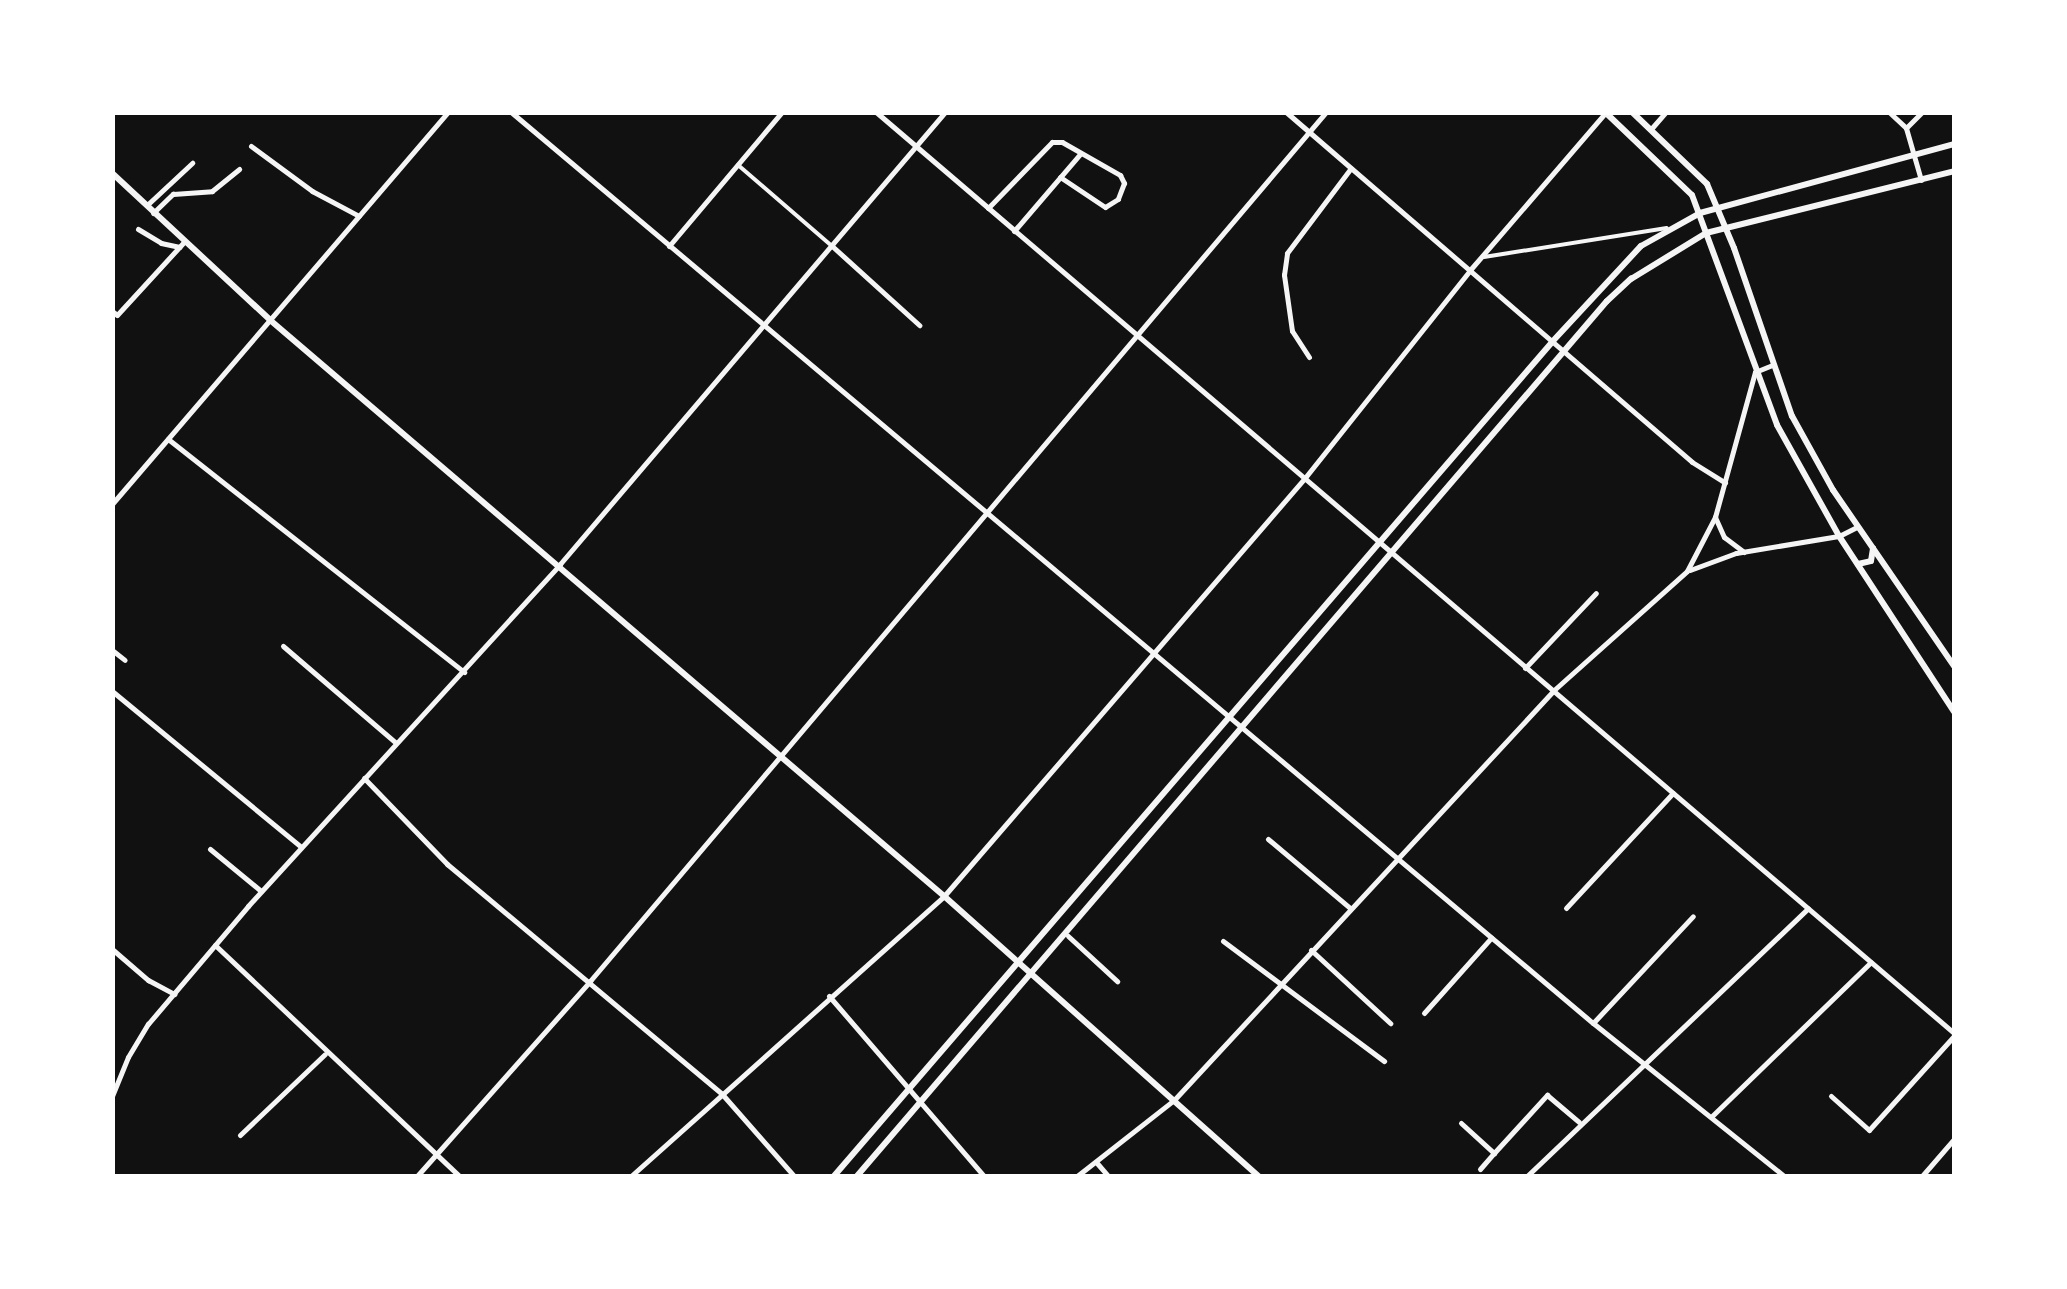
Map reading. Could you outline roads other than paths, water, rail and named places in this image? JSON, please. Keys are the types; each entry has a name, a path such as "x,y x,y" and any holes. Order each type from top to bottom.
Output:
{"main road":[{"path":"1605,112 1692,195 1778,425 1839,536 1954,712"},
{"path":"1632,112 1707,184 1726,226 1792,416 1858,526 1954,666"},
{"path":"834,1176 1552,342 1641,246 1700,213 1954,144"},
{"path":"857,1176 1068,936 1562,351 1631,279 1706,233 1726,226 1954,171"},
{"path":"112,173 182,245 944,896 1258,1176"},
{"path":"1857,563 1871,561 1873,547"}],"street":[{"path":"112,504 448,112"},
{"path":"511,112 1491,938 1784,1176"},
{"path":"669,246 782,112"},
{"path":"876,112 1954,1035 1869,1130 1831,1096"},
{"path":"112,1096 128,1057 215,945 560,564 945,112"},
{"path":"1286,112 1692,462 1725,482"},
{"path":"417,1176 590,981 1326,112"},
{"path":"631,1176 944,896 1304,479 1470,270 1605,112"},
{"path":"1650,129 1666,112"},
{"path":"1889,112 1906,128 1921,180"},
{"path":"1906,128 1922,112"},
{"path":"988,208 1043,146 1062,142 1124,178 1118,199 1106,207 1060,177"},
{"path":"252,146 312,191 359,216"},
{"path":"1014,231 1080,154"},
{"path":"145,207 192,162"},
{"path":"738,164 918,325"},
{"path":"1309,358 1292,331 1284,274 1288,254 1351,168"},
{"path":"152,214 173,194 212,190 239,170"},
{"path":"1481,258 1672,228"},
{"path":"138,230 161,243 182,245"},
{"path":"112,311 117,316 182,245"},
{"path":"1077,1176 1174,1100 1554,690 1687,571 1714,517 1755,372 1772,365"},
{"path":"168,439 464,672"},
{"path":"1714,517 1724,537 1744,552"},
{"path":"1687,571 1744,552 1839,536 1858,526"},
{"path":"1526,668 1596,594"},
{"path":"284,646 396,744"},
{"path":"112,650 125,660"},
{"path":"112,690 301,847"},
{"path":"364,778 447,864 722,1094 794,1176"},
{"path":"1566,908 1673,793"},
{"path":"1268,839 1350,908"},
{"path":"210,849 261,891"},
{"path":"1526,1176 1808,908"},
{"path":"1593,1023 1692,916"},
{"path":"1068,936 1117,981"},
{"path":"1424,1013 1491,938"},
{"path":"1223,942 1384,1061"},
{"path":"215,945 458,1176"},
{"path":"112,949 148,980 174,994"},
{"path":"1312,950 1390,1023"},
{"path":"1712,1116 1871,962"},
{"path":"829,996 984,1176"},
{"path":"240,1135 326,1053"},
{"path":"1480,1169 1547,1095 1580,1122"},
{"path":"1461,1123 1494,1153"},
{"path":"1922,1176 1954,1139"},
{"path":"1940,1155 1954,1153"},
{"path":"1096,1162 1108,1176"}]}
